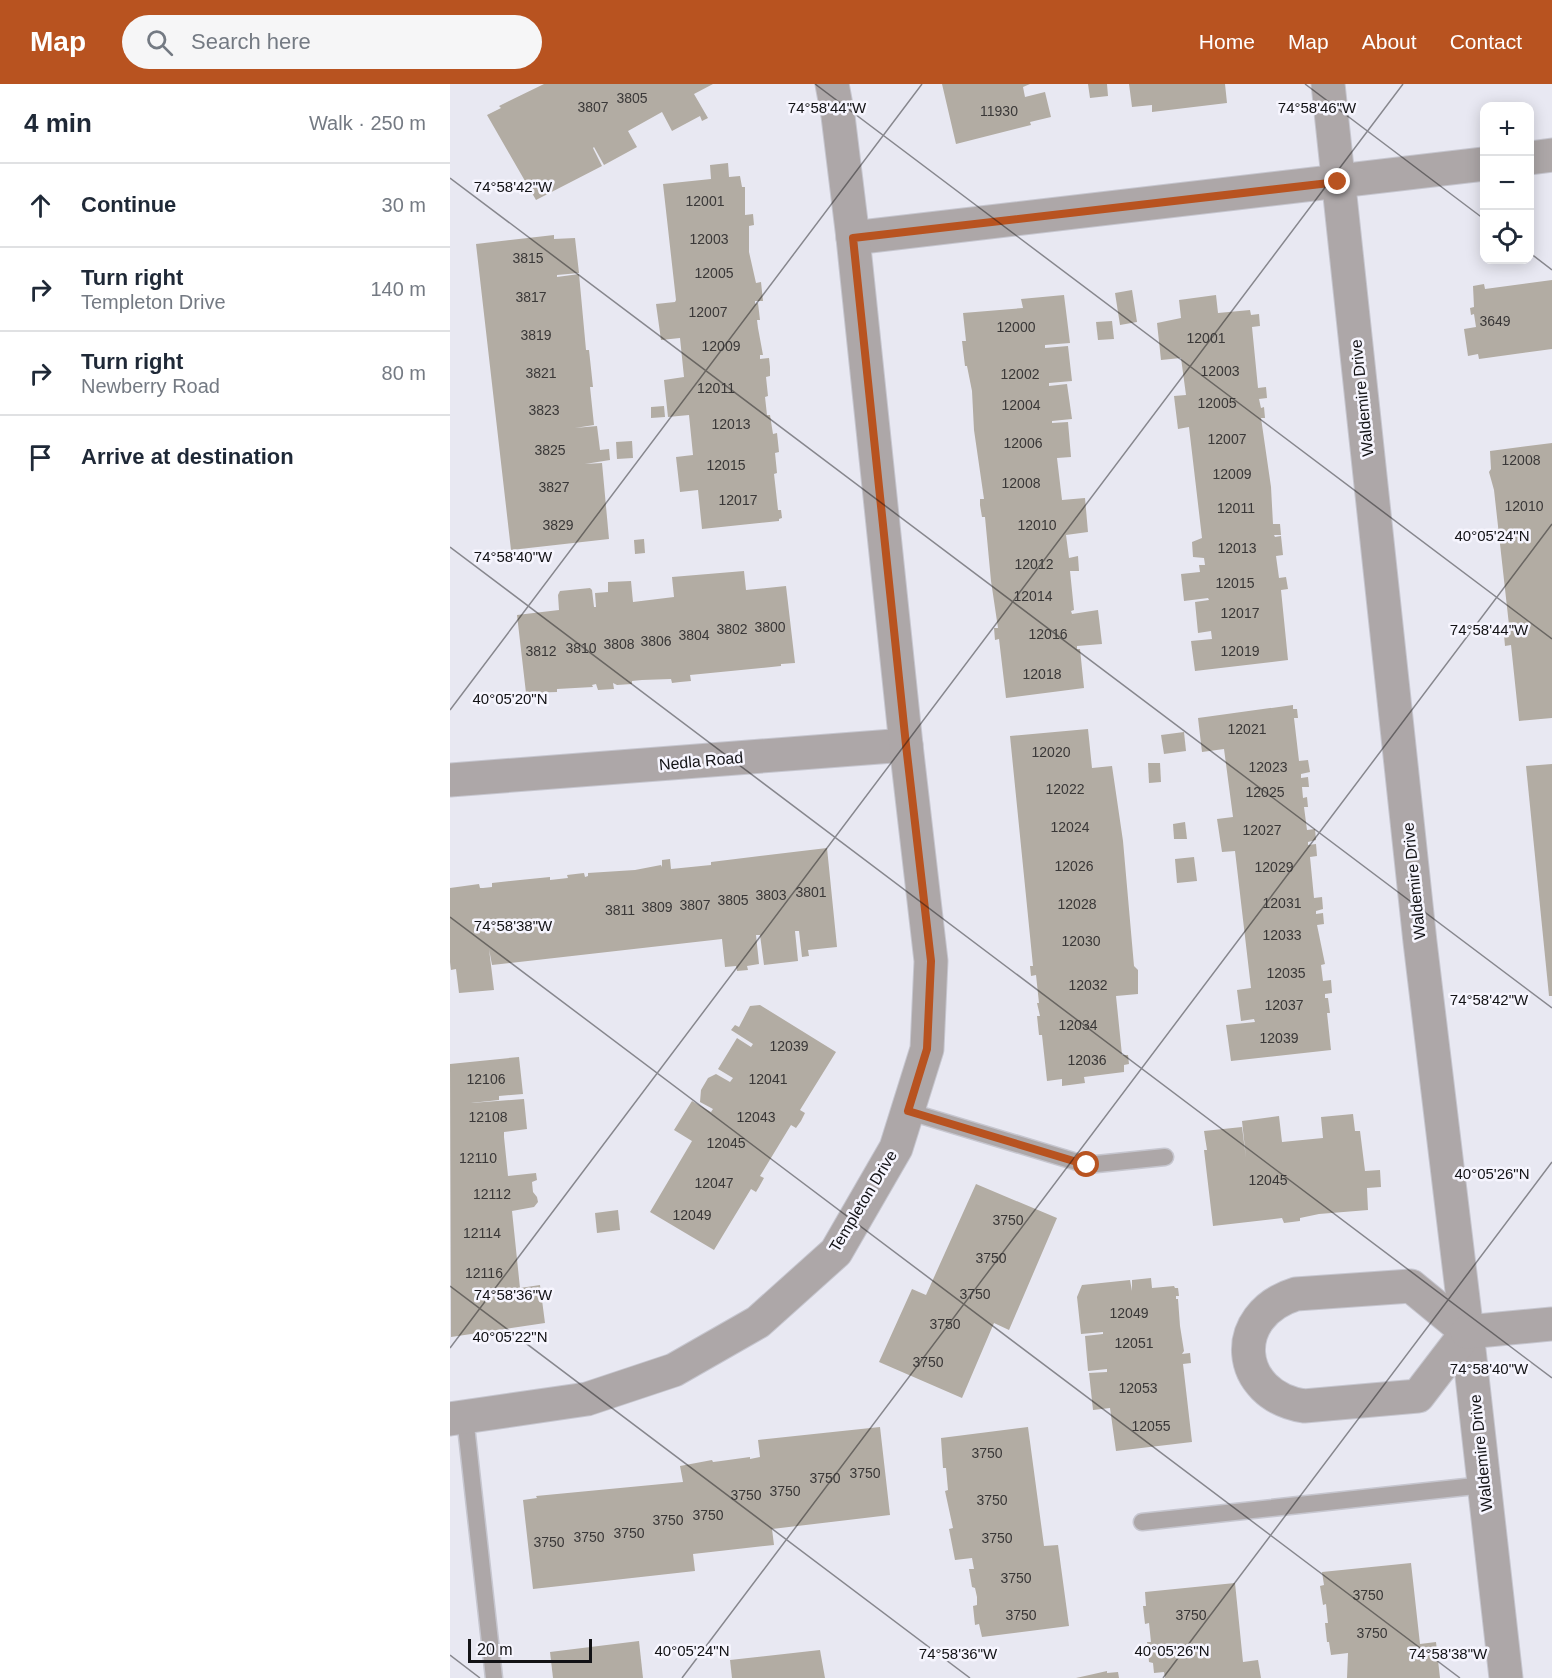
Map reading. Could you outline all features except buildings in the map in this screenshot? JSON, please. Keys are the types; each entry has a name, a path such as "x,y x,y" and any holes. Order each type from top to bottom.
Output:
{"street":[{"name":"Templeton Drive","path":"457,1418 587,1399 674,1370 758,1322 836,1252 896,1148 927,1049 931,961 853,238 832,84"},
{"name":"Waldemire Drive","path":"1328,84 1419,930 1506,1678"},
{"path":"1534,158 1552,156"},
{"path":"853,238 1480,165"},
{"name":"Nedla Road","path":"450,780 906,745"},
{"path":"1467,1332 1418,1396 1304,1406 1287,1404 1260,1384 1251,1369 1250,1336 1257,1320 1267,1308 1280,1299 1296,1294 1411,1286 1467,1332 1552,1324"}],"lane":[{"path":"908,1111 1087,1165 1165,1157"},
{"path":"457,1418 494,1678"},
{"path":"1142,1522 1484,1485"}],"route":[{"path":"1087,1165 908,1111 927,1049 931,961 853,238 1338,182"}]}
